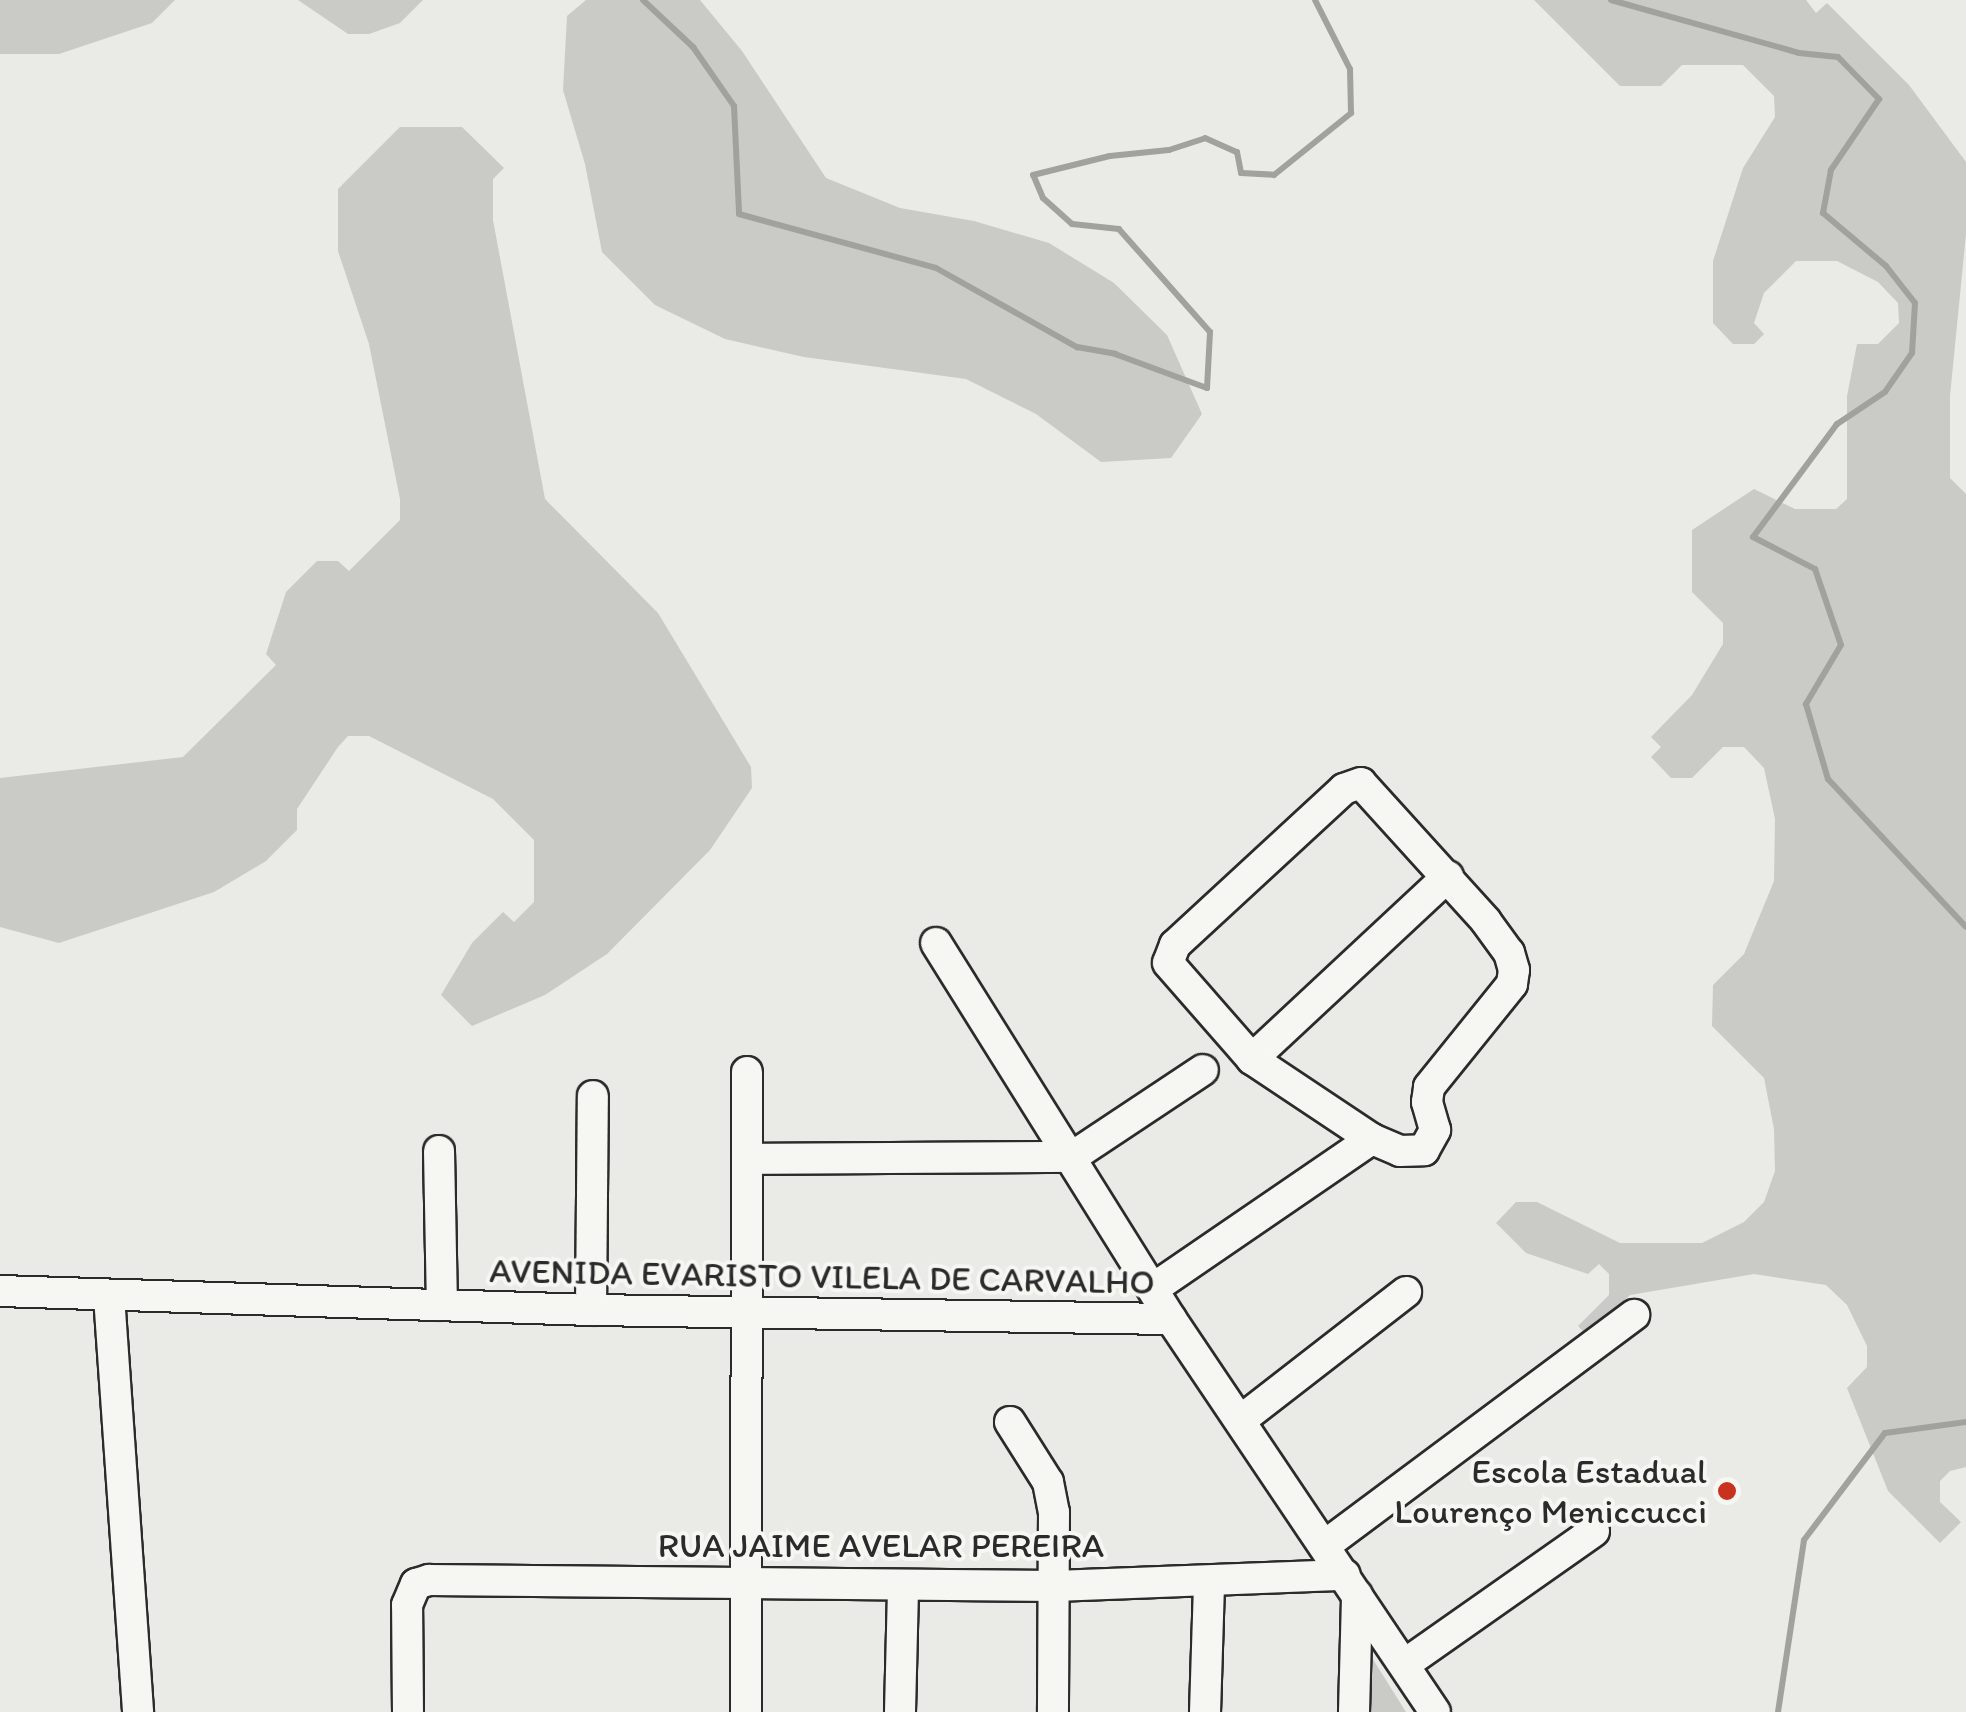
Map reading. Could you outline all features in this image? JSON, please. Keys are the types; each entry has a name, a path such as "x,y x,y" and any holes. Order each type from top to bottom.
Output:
{"street":[{"path":"1360,783 1448,876 1509,953 1514,970 1504,998 1429,1086 1427,1102 1435,1130 1424,1150 1400,1151 1372,1139 1252,1058 1168,963 1175,945 1344,788 1360,783"},
{"path":"1252,1058 1448,876"},
{"path":"936,943 1170,1319"},
{"path":"747,1159 1072,1157 1203,1070"},
{"path":"746,1712 750,1314 747,1072"},
{"path":"591,1310 593,1096"},
{"path":"1154,1288 1372,1139"},
{"path":"440,1152 442,1305"},
{"name":"AVENIDA EVARISTO VILELA DE CARVALHO","path":"0,1291 750,1314 1170,1319 1242,1420 1435,1712"},
{"path":"1242,1420 1406,1292"},
{"path":"109,1296 138,1712"},
{"path":"1324,1546 1634,1315"},
{"path":"1010,1422 1048,1482 1054,1512 1052,1712"},
{"path":"1405,1664 1594,1532"},
{"name":"RUA JAIME AVELAR PEREIRA","path":"408,1712 407,1605 416,1584 428,1580 1351,1585"},
{"path":"1205,1712 1208,1582"},
{"path":"900,1712 903,1585"},
{"path":"1351,1585 1354,1712"}],"shaded area":[{"path":"0,0 175,0 152,23 59,54 0,54"},
{"path":"298,0 423,0 400,23 369,34 348,34"},
{"path":"586,0 700,0 742,51 826,178 900,208 974,221 1049,243 1114,283 1167,335 1202,414 1171,458 1101,462 1036,414 966,379 804,357 725,339 655,305 602,252 585,164 563,90 567,16"},
{"path":"1534,0 1806,0 1816,13 1827,3 1909,85 1966,162 1966,234 1950,396 1950,478 1966,494 1966,1467 1950,1471 1940,1481 1940,1502 1961,1522 1940,1543 1888,1491 1847,1388 1867,1367 1867,1346 1847,1305 1826,1285 1754,1274 1630,1295 1588,1336 1578,1326 1609,1295 1609,1274 1599,1264 1588,1274 1526,1253 1496,1223 1516,1202 1537,1202 1620,1243 1702,1243 1744,1222 1764,1202 1775,1171 1774,1129 1764,1078 1712,1026 1713,985 1744,954 1774,881 1775,819 1764,768 1744,747 1723,747 1692,778 1671,778 1651,757 1661,747 1651,737 1692,695 1723,644 1723,623 1692,592 1692,530 1754,489 1795,509 1836,509 1847,499 1847,396 1857,344 1878,344 1899,323 1898,303 1878,282 1837,261 1796,261 1764,293 1754,323 1764,334 1754,344 1733,344 1713,323 1713,261 1743,168 1775,117 1774,96 1743,65 1682,65 1661,86 1620,86"},
{"path":"400,127 462,127 504,168 493,179 493,220 545,499 658,613 751,767 752,788 710,850 607,954 545,995 472,1026 441,995 472,943 503,912 514,922 534,902 534,840 493,799 369,736 348,736 338,747 297,809 297,830 266,861 214,892 59,943 0,927 0,778 183,757 276,665 266,654 286,592 317,561 338,561 349,571 400,520 400,499 369,344 338,251 338,189"},
{"path":"1369,1653 1406,1712 1371,1712"}],"waterway":[{"path":"643,0 693,47 734,106 739,214 936,268 1077,347 1115,354 1207,388 1210,332 1119,229 1072,224 1043,198 1033,175 1110,156 1169,150 1205,138 1237,152 1241,173 1274,175 1351,113 1350,69 1315,0"},
{"path":"1611,0 1799,53 1838,57 1879,99 1831,170 1823,213 1886,266 1915,303 1912,353 1885,392 1837,424 1753,537 1815,569 1841,645 1806,704 1828,779 1966,927"},
{"path":"1778,1712 1804,1540 1885,1433 1966,1422"}],"place":[{"name":"Escola Estadual Lourenço Meniccucci","path":"1727,1491"}]}
